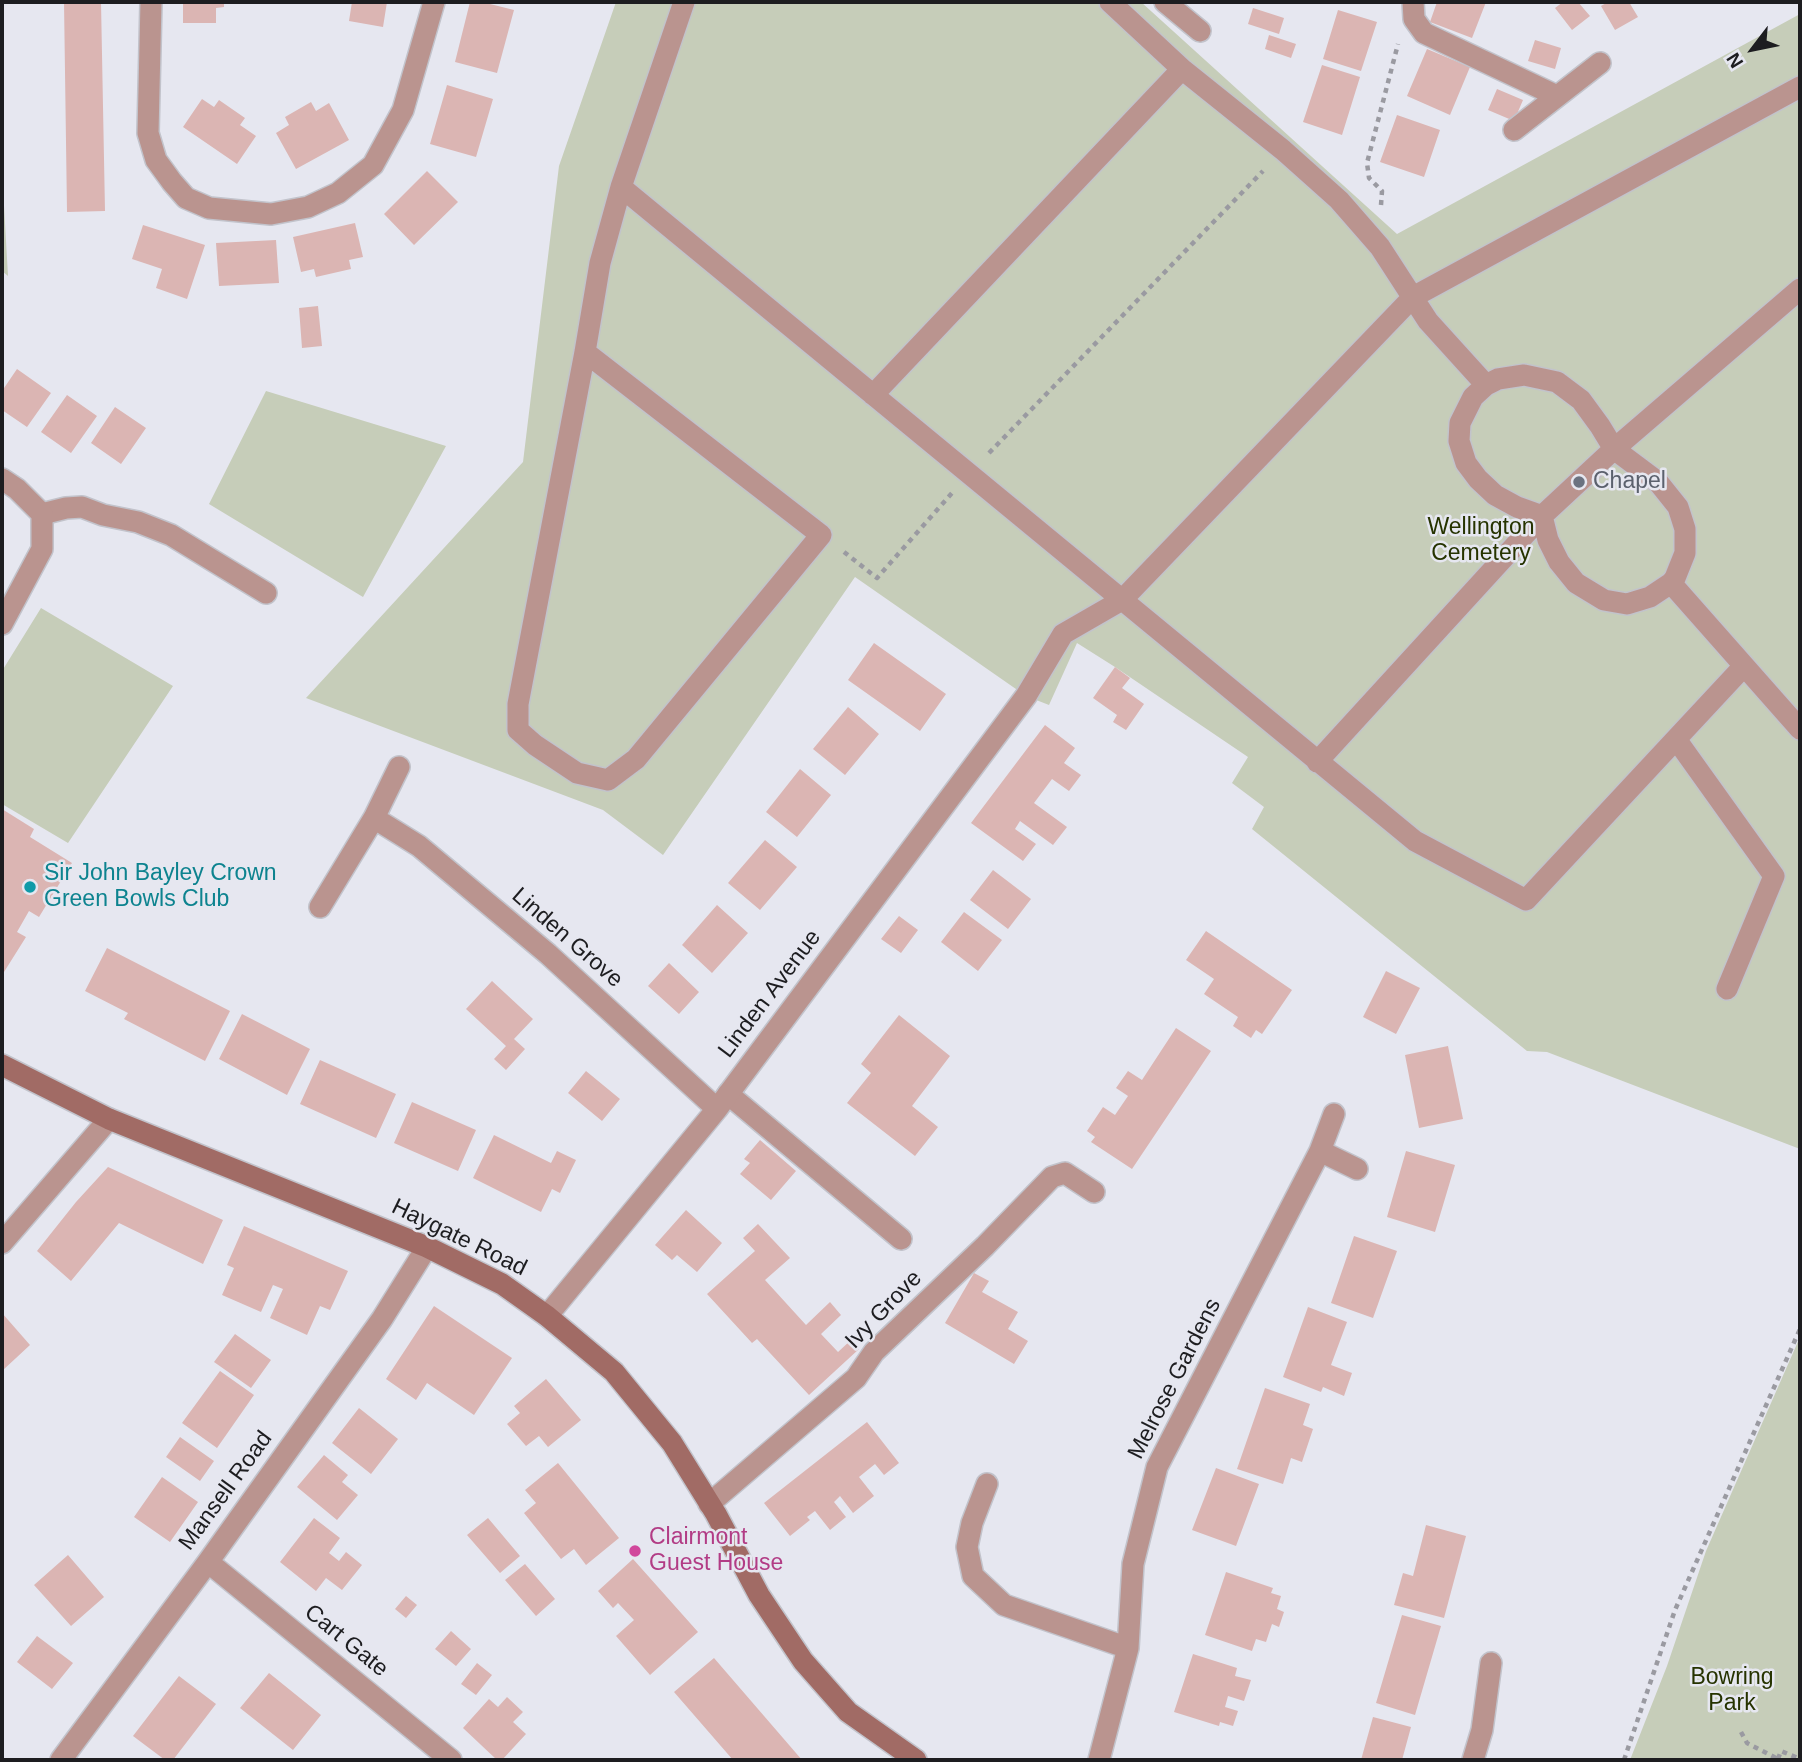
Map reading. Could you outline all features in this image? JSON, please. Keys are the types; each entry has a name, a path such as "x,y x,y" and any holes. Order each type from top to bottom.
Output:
{"street":[{"path":"151,2 148,133 156,160 186,198 209,208 271,214 309,207 338,193 373,164 403,110 434,2"},
{"path":"585,352 821,535 636,759 608,780 577,773 518,730 518,704 600,263 621,187 684,2"},
{"path":"1110,2 1182,69 1283,150 1339,200 1380,247 1428,321 1486,385"},
{"path":"1165,2 1200,31"},
{"path":"1414,10 1424,33 1557,96"},
{"path":"1514,130 1600,63"},
{"path":"873,395 1182,69"},
{"name":"Linden Avenue","path":"547,1316 723,1102 1026,696 1063,634 1122,600 1413,296 1800,87"},
{"path":"621,187 1415,841 1525,900 1744,666"},
{"path":"1317,762 1542,516 1614,449 1800,289"},
{"path":"1524,375 1557,382 1581,400 1614,449 1658,482 1678,507 1685,529 1685,553 1675,578 1650,597 1627,604 1604,600 1576,583 1559,562 1548,540 1542,516 1495,495 1466,463 1459,441 1460,423 1473,397 1486,385 1498,379 1524,375"},
{"path":"2,479 42,513 42,549 2,624"},
{"path":"42,513 82,507 138,522 171,535 266,593"},
{"path":"1671,583 1800,729"},
{"path":"1676,739 1774,876 1727,989"},
{"path":"320,907 374,818 399,767"},
{"name":"Linden Grove","path":"374,818 419,846 723,1102 901,1239"},
{"name":"Haygate Road","path":"2,1065 109,1119 427,1247 502,1284 547,1316 614,1372 672,1443 759,1595 803,1661 848,1712 916,1760"},
{"name":"Melrose Gardens","path":"1099,1760 1128,1648 1133,1564 1157,1467 1320,1151 1335,1114"},
{"path":"2,1243 109,1119"},
{"path":"1320,1151 1357,1169"},
{"name":"Ivy Grove","path":"709,1504 856,1378 874,1352 985,1246 1052,1177 1065,1173 1094,1192"},
{"name":"Mansell Road","path":"61,1760 208,1562 382,1319 427,1247"},
{"path":"987,1484 972,1523 967,1547 973,1576 1004,1605 1128,1648"},
{"name":"Cart Gate","path":"208,1562 451,1760"},
{"path":"1473,1760 1482,1730 1491,1663"}],"path":[{"path":"1380,247 1382,191 1369,178 1367,163 1403,28 1414,10"},
{"path":"821,535 877,578 969,474 1283,150"},
{"path":"1624,1760 1675,1610 1800,1329"},
{"path":"1741,1732 1747,1743 1777,1760 1782,1751 1800,1759"}],"green space":[{"name":"Wellington Cemetery","path":"616,2 1141,2 1397,234 1800,14 1800,1149 1547,1052 1527,1051 1252,829 1264,807 1232,783 1248,757 1077,643 1049,705 1026,696 855,577 663,855 603,810 306,698 523,462 559,166"},
{"path":"2,170 8,276 2,271"},
{"path":"266,391 446,446 363,597 209,504"},
{"path":"41,608 173,686 68,843 2,804 2,671"},
{"name":"Bowring Park","path":"1800,1337 1800,1760 1630,1760 1667,1666 1706,1551"}],"building":[{"path":"64,2 101,2 105,211 67,212"},
{"path":"183,2 224,2 224,7 216,8 216,23 183,23"},
{"path":"352,2 387,2 383,27 349,21"},
{"path":"470,2 482,2 514,10 497,73 455,62"},
{"path":"1437,2 1486,2 1472,38 1430,22"},
{"path":"1563,2 1578,2 1590,16 1572,30 1555,8"},
{"path":"1608,2 1629,2 1638,17 1615,30 1601,6"},
{"path":"1253,8 1284,18 1279,34 1248,24"},
{"path":"1338,10 1377,22 1361,71 1323,59"},
{"path":"1269,35 1296,44 1291,58 1265,49"},
{"path":"1535,40 1561,48 1555,69 1528,61"},
{"path":"1427,49 1470,67 1450,115 1407,96"},
{"path":"1322,65 1360,77 1342,135 1303,122"},
{"path":"447,85 493,99 476,157 430,144"},
{"path":"1497,89 1523,100 1514,121 1488,110"},
{"path":"202,99 214,107 219,100 245,118 240,125 256,136 237,164 183,127"},
{"path":"311,102 316,111 329,103 349,140 296,169 276,133 289,125 285,117"},
{"path":"1397,115 1440,130 1424,177 1380,162"},
{"path":"427,171 458,202 414,245 384,214"},
{"path":"355,223 363,257 349,260 351,269 316,277 314,269 301,272 293,237"},
{"path":"143,225 205,245 187,299 156,288 162,269 132,259"},
{"path":"276,240 279,283 219,286 216,243"},
{"path":"318,306 322,346 302,348 299,308"},
{"path":"17,369 51,393 27,427 2,410 2,391"},
{"path":"67,395 97,416 71,453 41,432"},
{"path":"115,407 146,428 121,464 91,443"},
{"path":"874,643 946,694 920,731 848,680"},
{"path":"1115,667 1130,678 1122,688 1144,704 1126,730 1113,722 1117,715 1093,698"},
{"path":"848,707 879,734 845,775 813,749"},
{"path":"1045,725 1075,748 1064,763 1081,775 1069,791 1052,779 1034,803 1067,827 1053,845 1020,821 1015,829 1036,844 1023,861 971,823"},
{"path":"800,769 831,795 797,837 766,812"},
{"name":"Sir John Bayley Crown Green Bowls Club","path":"2,809 34,829 30,837 72,863 39,917 29,911 17,932 26,937 4,972 2,971"},
{"path":"765,840 797,867 760,910 728,883"},
{"path":"993,870 1031,899 1008,929 970,900"},
{"path":"717,905 748,933 712,973 682,945"},
{"path":"964,912 1002,940 978,971 941,942"},
{"path":"899,916 918,930 901,953 881,939"},
{"path":"1206,931 1292,990 1262,1034 1256,1030 1251,1038 1233,1026 1238,1017 1204,994 1214,979 1186,960"},
{"path":"107,948 230,1011 205,1061 124,1019 128,1013 85,991"},
{"path":"669,963 699,992 679,1014 648,986"},
{"path":"1386,971 1420,988 1396,1034 1363,1017"},
{"path":"492,981 533,1019 514,1039 525,1049 506,1070 494,1059 506,1046 466,1009"},
{"path":"242,1014 310,1049 287,1095 219,1059"},
{"path":"899,1015 950,1056 912,1106 938,1127 915,1156 847,1103 871,1073 861,1064"},
{"path":"1176,1028 1211,1051 1132,1169 1091,1142 1095,1137 1087,1131 1103,1107 1115,1115 1128,1096 1116,1088 1128,1071 1142,1080"},
{"path":"1448,1046 1463,1119 1419,1128 1405,1055"},
{"path":"320,1060 396,1094 376,1138 300,1104"},
{"path":"586,1071 620,1099 602,1121 568,1093"},
{"path":"412,1102 476,1130 458,1171 394,1143"},
{"path":"494,1135 551,1163 557,1151 576,1160 560,1193 552,1189 541,1212 473,1178"},
{"path":"760,1140 796,1171 771,1200 740,1174 750,1163 744,1159"},
{"path":"1406,1151 1455,1165 1435,1232 1387,1217"},
{"path":"108,1167 223,1220 203,1264 119,1223 71,1281 37,1251"},
{"path":"686,1210 722,1243 697,1272 677,1255 672,1260 655,1245"},
{"path":"758,1224 790,1258 765,1280 806,1325 830,1302 841,1315 821,1334 838,1352 851,1340 859,1349 809,1395 757,1339 752,1343 707,1294 755,1251 743,1238"},
{"path":"244,1226 348,1271 330,1310 320,1306 307,1335 270,1318 283,1289 273,1285 261,1312 222,1295 234,1268 227,1265"},
{"path":"1354,1236 1397,1251 1373,1318 1331,1303"},
{"path":"974,1273 989,1281 982,1292 1018,1312 1008,1329 1028,1341 1014,1364 945,1323"},
{"path":"434,1306 512,1358 474,1415 427,1383 416,1400 386,1379"},
{"path":"1308,1307 1347,1322 1331,1365 1352,1373 1344,1396 1323,1387 1321,1392 1283,1377"},
{"path":"2,1313 30,1345 2,1371"},
{"path":"235,1334 271,1360 251,1388 214,1362"},
{"path":"220,1371 254,1395 217,1448 182,1423"},
{"path":"546,1379 581,1420 548,1447 539,1436 526,1446 507,1424 520,1413 514,1406"},
{"path":"1265,1388 1310,1404 1303,1425 1313,1429 1302,1462 1291,1458 1283,1484 1237,1469"},
{"path":"359,1408 398,1439 371,1474 332,1443"},
{"path":"867,1422 899,1463 884,1475 875,1464 859,1477 874,1496 853,1513 840,1496 834,1502 846,1517 830,1530 815,1511 807,1517 810,1520 790,1536 764,1503"},
{"path":"180,1437 214,1461 200,1481 166,1457"},
{"path":"324,1455 348,1475 342,1482 358,1495 337,1520 297,1487"},
{"path":"558,1463 619,1538 586,1565 574,1549 561,1559 524,1513 536,1503 525,1490"},
{"path":"1216,1468 1259,1484 1236,1546 1192,1530"},
{"path":"162,1477 198,1502 170,1542 134,1517"},
{"path":"314,1518 340,1538 329,1553 339,1561 346,1552 362,1565 342,1590 326,1578 316,1591 280,1562"},
{"path":"488,1518 520,1556 500,1573 467,1535"},
{"path":"1426,1525 1466,1536 1444,1618 1394,1605 1403,1573 1413,1576"},
{"path":"68,1555 104,1597 71,1626 34,1585"},
{"path":"633,1559 698,1632 650,1675 616,1636 634,1620 618,1603 613,1608 598,1591"},
{"path":"525,1564 555,1599 536,1616 505,1580"},
{"path":"1226,1572 1273,1588 1271,1593 1281,1596 1277,1609 1284,1612 1279,1627 1272,1624 1266,1642 1256,1639 1252,1651 1205,1635"},
{"path":"406,1596 417,1605 406,1618 395,1609"},
{"path":"1402,1615 1441,1626 1415,1715 1376,1703"},
{"path":"451,1631 471,1649 456,1666 435,1649"},
{"path":"37,1636 73,1663 52,1689 17,1662"},
{"path":"1193,1654 1237,1668 1235,1676 1251,1680 1244,1701 1228,1696 1225,1707 1238,1711 1233,1726 1220,1722 1219,1726 1174,1712"},
{"path":"714,1658 802,1760 733,1760 674,1692"},
{"path":"477,1663 492,1675 476,1695 461,1684"},
{"path":"269,1673 321,1715 293,1750 240,1708"},
{"path":"179,1676 216,1704 173,1760 165,1760 133,1736"},
{"path":"507,1697 523,1712 513,1722 526,1734 502,1760 497,1760 463,1728 489,1699 498,1707"},
{"path":"1373,1717 1411,1727 1402,1760 1361,1760"}],"place":[{"name":"Chapel","path":"1579,482"},
{"name":"Sir John Bayley Crown Green Bowls Club","path":"30,887"},
{"name":"Clairmont Guest House","path":"635,1551"}]}
